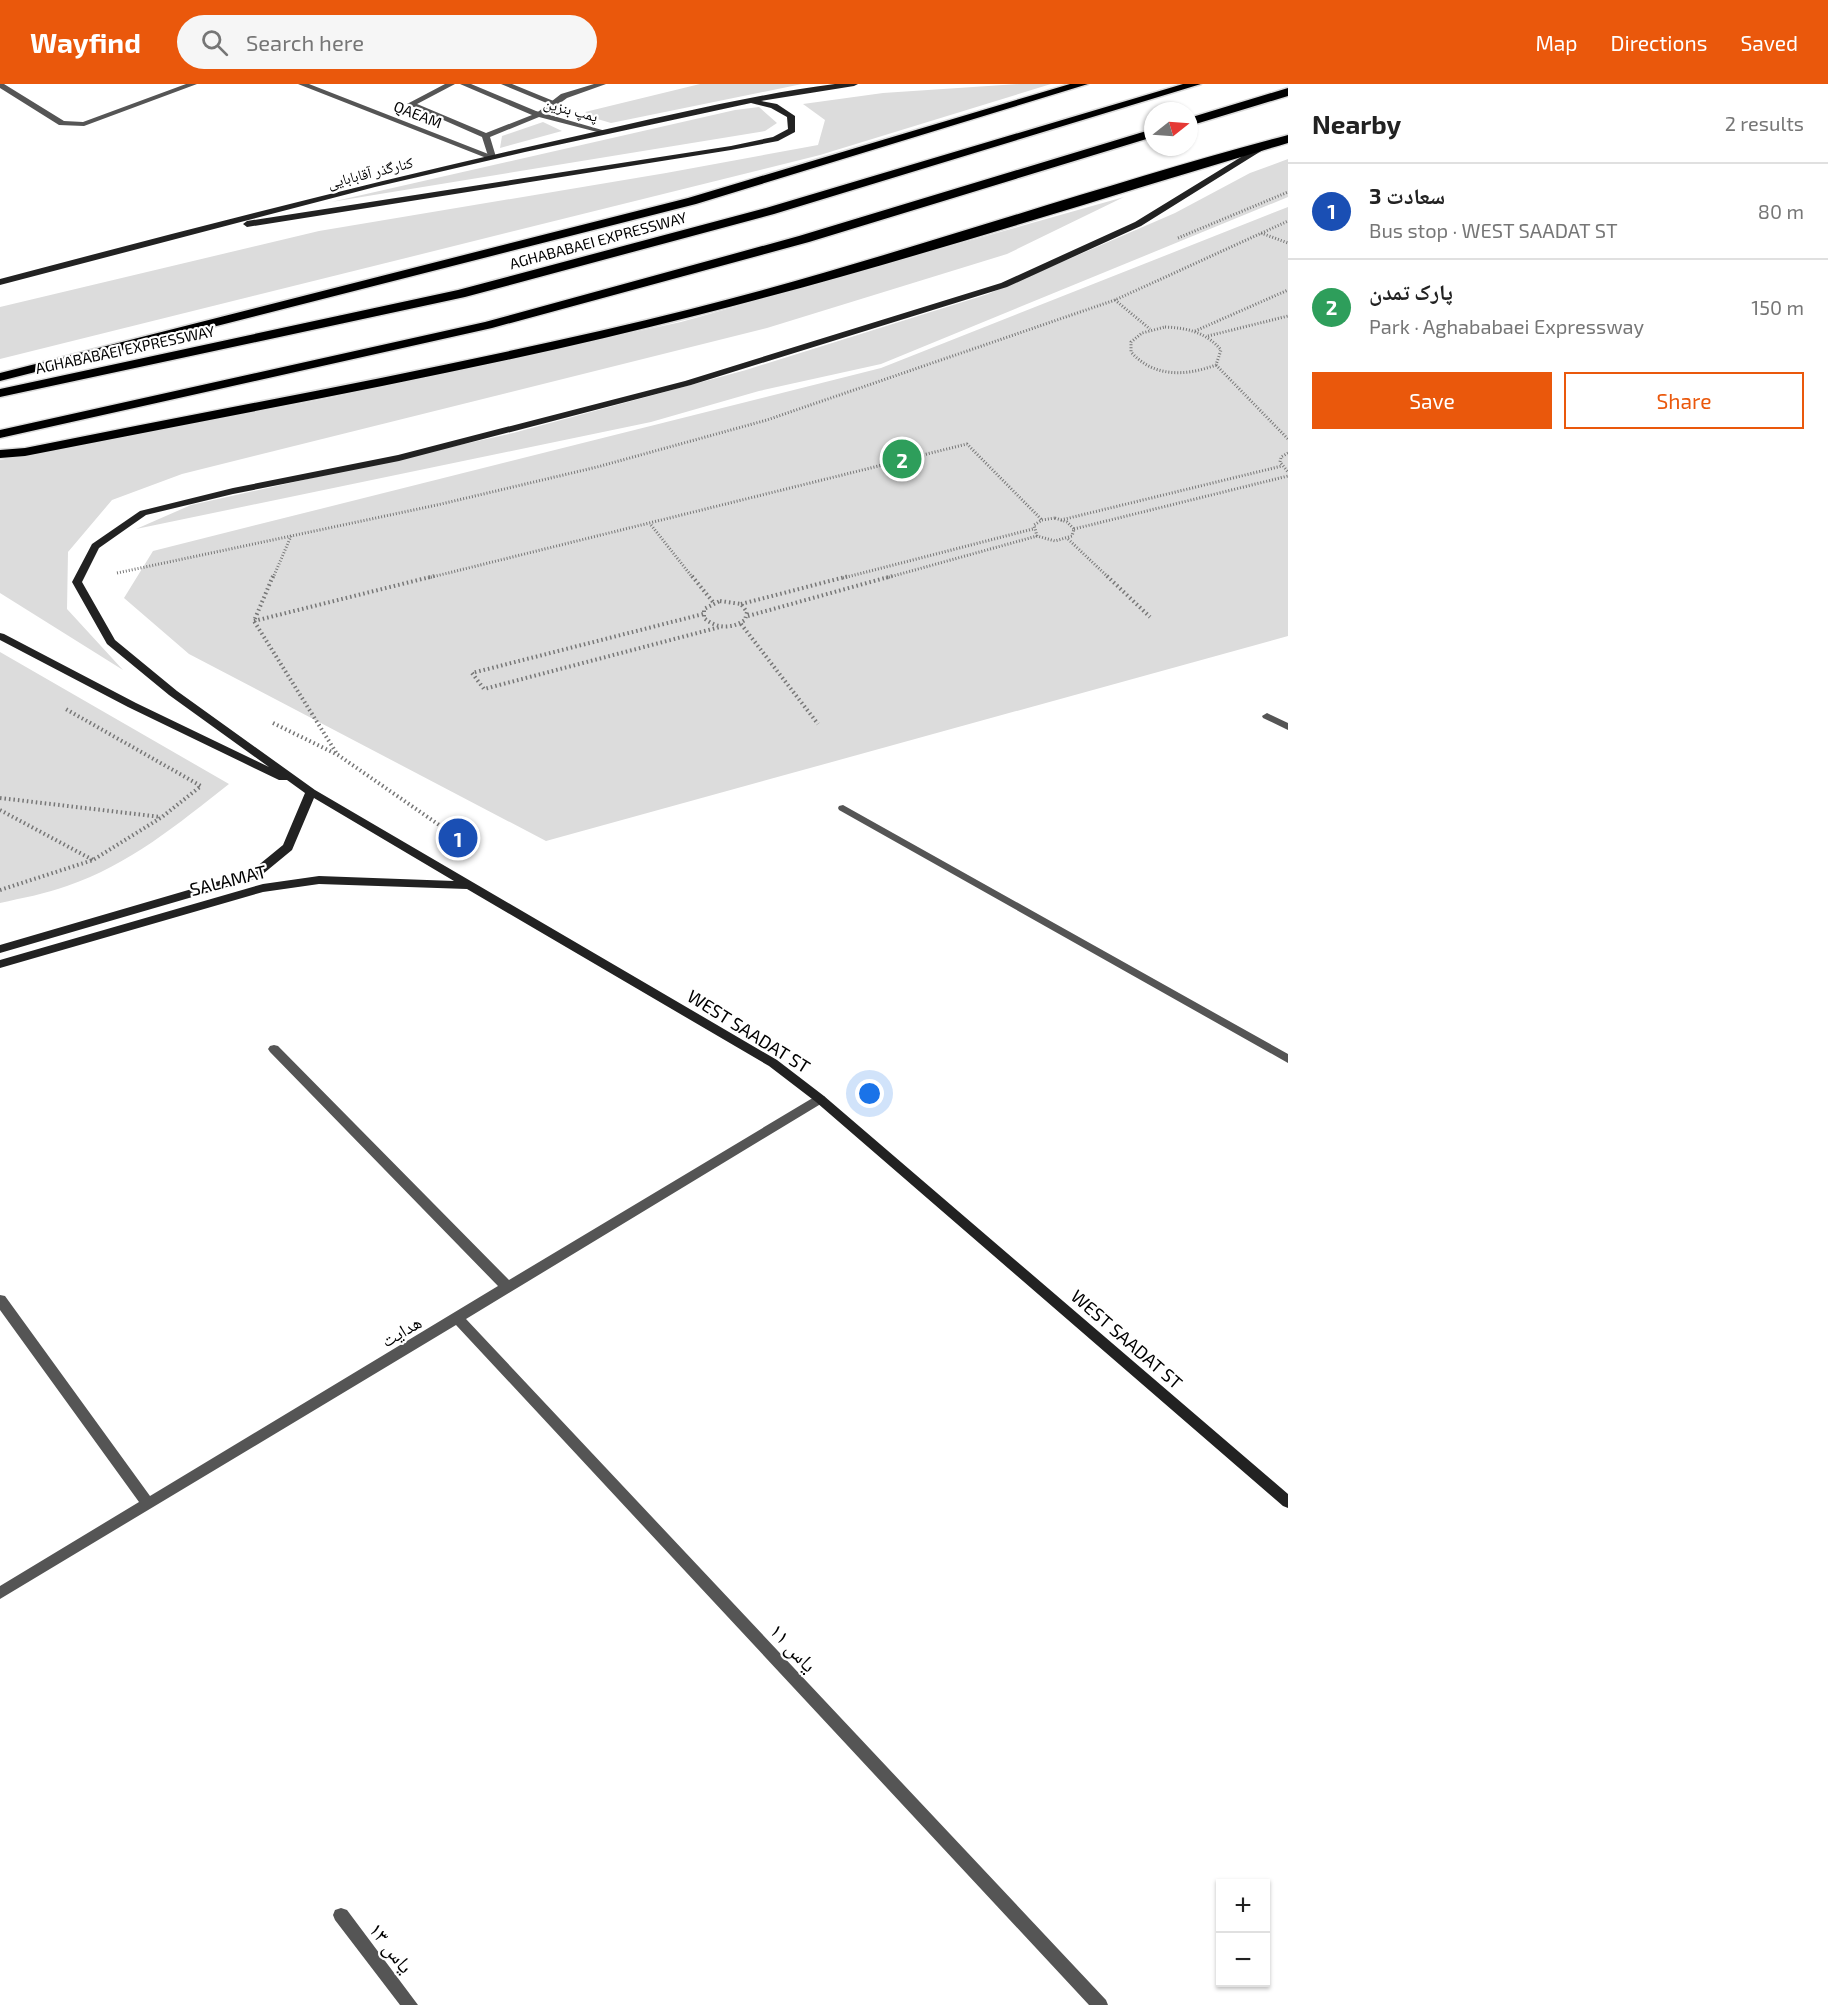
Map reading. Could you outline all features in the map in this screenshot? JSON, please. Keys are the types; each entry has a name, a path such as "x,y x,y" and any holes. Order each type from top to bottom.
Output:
{"highway":[{"path":"0,376 692,201 1082,84"},
{"name":"AGHABABAEI EXPRESSWAY","path":"0,393 460,294 770,211 1195,84"},
{"path":"1198,119 1288,92"},
{"path":"0,434 487,325 804,238 1144,136"},
{"path":"0,454 25,452 520,352 683,315 882,260 1288,139"}],"street":[{"path":"0,85 62,123 84,124 193,84"},
{"name":"QAEAM","path":"302,84 492,157"},
{"path":"451,84 411,104 486,136 538,115 552,102 573,92 602,84"},
{"name":"پمپ بنزین","path":"464,84 538,115 572,126 605,132"},
{"path":"505,84 552,102"},
{"name":"کنارگذر آقابابایی","path":"0,282 492,157 749,100 854,84"},
{"path":"183,234 731,148 775,139 792,130 791,116 774,106 749,100"},
{"path":"486,136 492,157"},
{"path":"311,792 173,693 111,642 77,582 94,546 143,513 233,491 399,458 688,383 1004,285 1138,224 1262,148"},
{"path":"0,636 132,705 311,792"},
{"path":"1267,716 1288,727"},
{"name":"WEST SAADAT ST","path":"311,792 773,1063 820,1099 1288,1502"},
{"name":"SALAMAT","path":"0,949 254,875 288,847 311,792"},
{"path":"843,808 1288,1059"},
{"name":"SALAMAT","path":"0,964 263,888 319,880 471,885"},
{"path":"274,1049 507,1287"},
{"name":"هدایت","path":"0,1593 820,1099"},
{"path":"0,1300 148,1504"},
{"name":"یاس ۱۱","path":"457,1318 1100,2005"},
{"name":"یاس ۱۳","path":"341,1915 410,2005"}],"path":[{"path":"77,582 597,467 767,420 1115,300 1288,221"},
{"path":"1260,232 1288,243"},
{"path":"1194,331 1288,290"},
{"path":"1115,300 1151,329"},
{"path":"1207,336 1288,316"},
{"path":"1180,328 1194,331 1207,336 1221,350 1216,365 1194,374 1178,375 1149,369 1138,363 1131,355 1129,347 1132,340 1151,329 1180,328"},
{"path":"1216,365 1288,439"},
{"path":"1281,432 1288,431"},
{"path":"254,621 651,525 967,444 1042,520"},
{"path":"703,614 472,673 484,689 720,627 741,624 748,616 1037,536 1055,542 1068,539 1074,529 1288,474 1282,466 1281,457 1288,453"},
{"path":"720,627 707,622 703,614 704,609 713,602 728,601 741,604 1033,529 1042,520 1061,520 1282,466"},
{"path":"1061,520 1074,529"},
{"path":"651,525 713,602"},
{"path":"1033,529 1037,536"},
{"path":"254,621 291,536"},
{"path":"1068,539 1150,617"},
{"path":"741,604 748,616"},
{"path":"254,621 338,755"},
{"path":"741,624 818,724"},
{"path":"0,890 93,860 162,817 201,786 60,706"},
{"path":"266,720 338,755 458,838"},
{"path":"0,798 162,817"},
{"path":"0,810 93,860"}],"shaded area":[{"path":"700,84 802,84 611,123 594,118 585,112"},
{"path":"1051,84 820,155 0,359 0,307 319,231 818,145 825,120 803,104 883,93"},
{"path":"759,107 777,123 765,131 331,202 735,110"},
{"path":"543,122 562,131 500,148 502,136"},
{"path":"1288,159 1288,197 881,364 759,391 651,422 136,529 191,505 513,433 746,370 988,294 1175,213 1250,173"},
{"path":"1124,197 1007,254 767,328 182,474 112,500 68,552 67,609 123,670 0,593 0,460 329,398 681,322"},
{"path":"1288,207 1288,636 546,841 189,654 124,598 153,551 881,368"},
{"path":"0,652 229,784 152,842 111,867 59,889 0,903"}],"place":[{"name":"پارک تمدن","path":"902,459"},
{"name":"سعادت 3","path":"458,838"}]}
